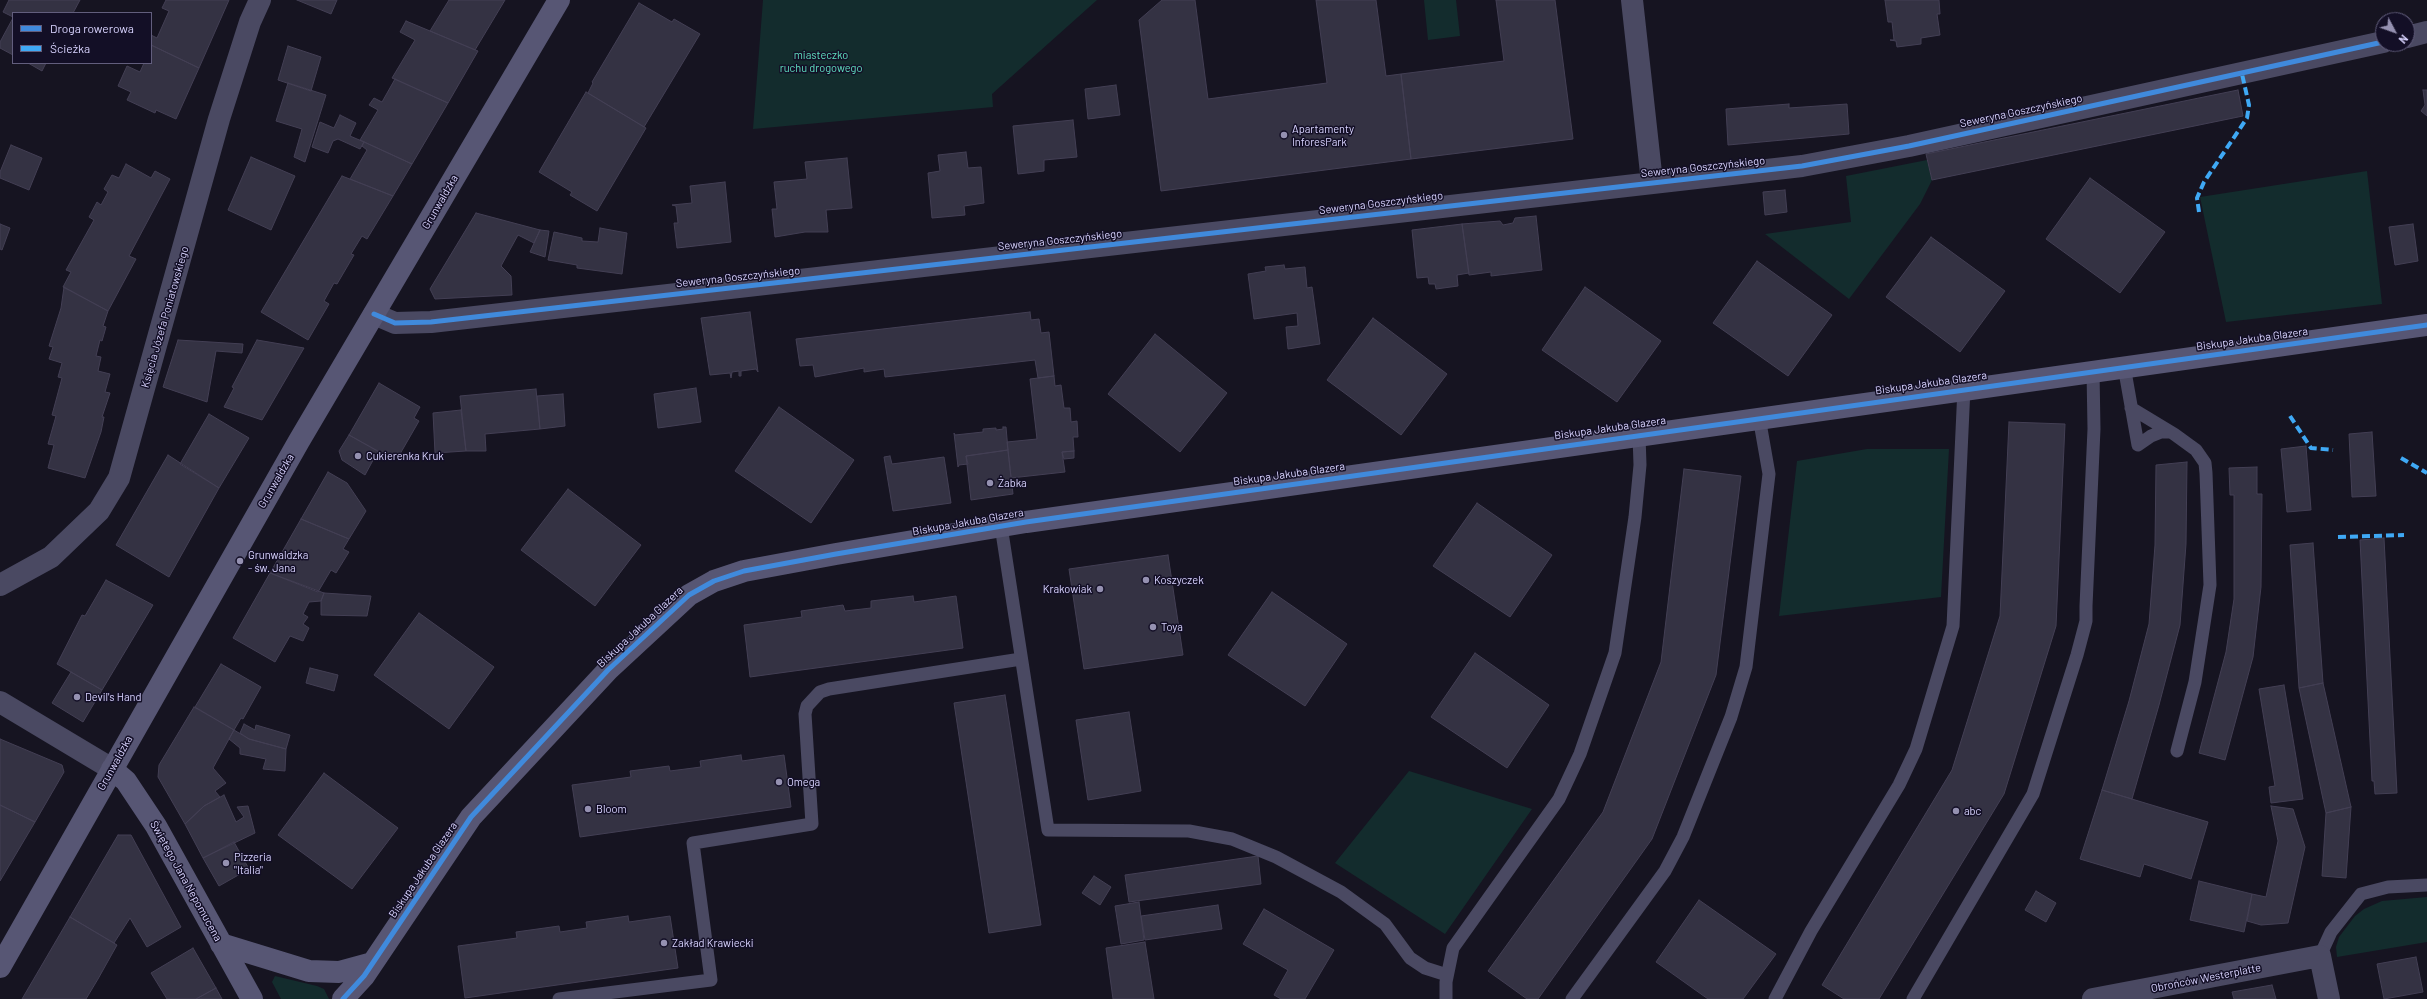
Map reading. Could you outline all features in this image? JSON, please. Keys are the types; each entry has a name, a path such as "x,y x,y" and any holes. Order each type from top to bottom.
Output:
{"street":[{"name":"Księcia Józefa Poniatowskiego","path":"0,585 51,557 99,511 119,478 219,119 250,22 260,0"},
{"name":"Grunwaldzka","path":"0,967 112,769 374,314 559,0"},
{"path":"1632,0 1652,182"},
{"path":"2415,35 2427,32"},
{"name":"Seweryna Goszczyńskiego","path":"374,314 395,322 431,322 1802,166 1902,147 2375,44"},
{"name":"Biskupa Jakuba Glazera","path":"344,999 368,970 471,817 608,670 688,595 714,581 744,571 1001,526 1964,388 2427,325"},
{"path":"0,702 112,769"},
{"name":"Świętego Jana Nepomucena","path":"112,769 126,781 152,820 252,999"},
{"path":"221,944 309,971 339,972 368,970"},
{"path":"2320,956 2329,999"},
{"name":"Obrońców Westerplatte","path":"2093,999 2320,956"},
{"name":"Biskupa Jakuba Glazera","path":"356,999 368,970"}],"lane":[{"path":"2124,366 2138,445 2151,436 2161,432 2170,432"},
{"path":"1913,999 2033,794 2077,655 2086,614 2094,429 2093,371"},
{"path":"1774,999 1811,931 1899,785 1916,749 1953,626 1964,388"},
{"path":"2132,408 2196,450 2205,463 2210,533 2210,585 2195,682 2177,751"},
{"path":"1572,999 1665,871 1683,837 1731,717 1746,667 1769,474 1759,417"},
{"path":"1448,997 1447,976 1453,948 1559,799 1580,754 1615,653 1635,517 1640,465 1639,435"},
{"path":"1001,526 1048,830 1189,831 1232,839 1276,857 1341,892 1385,924 1410,958 1425,968 1447,976"},
{"path":"560,999 711,980 693,843 812,824 804,714 807,706 820,692 829,689 1021,659"},
{"path":"2320,956 2331,932 2361,894 2388,887 2427,885"}],"green space":[{"name":"miasteczko ruchu drogowego","path":"763,0 1097,0 992,94 993,107 753,129"},
{"path":"1424,0 1456,0 1460,36 1428,40"},
{"path":"1927,160 1932,180 1920,204 1849,299 1765,234 1851,222 1846,176"},
{"path":"2367,171 2382,304 2226,322 2200,197"},
{"path":"1867,449 1949,449 1941,597 1779,616 1797,461"},
{"path":"1409,771 1532,809 1445,934 1335,863"},
{"path":"2427,897 2427,942 2337,957 2336,947 2339,937 2355,916 2364,909 2382,901"},
{"path":"275,976 317,986 324,989 329,999 281,999 272,982"}],"building":[{"path":"9,0 80,0 74,12 12,12 12,16 3,12"},
{"path":"166,0 229,0 199,68 152,45 152,36 157,38 169,11 162,8"},
{"path":"297,0 337,0 331,14"},
{"path":"449,0 505,0 475,50 430,31"},
{"path":"1162,0 1195,0 1208,99 1327,83 1316,0 1376,0 1386,76 1401,74 1411,159 1161,191 1139,20"},
{"path":"1496,0 1555,0 1573,139 1411,159 1401,74 1504,61"},
{"path":"1885,0 1939,0 1940,14 1937,14 1940,35 1921,38 1921,44 1897,47 1896,41 1890,40 1894,40 1892,22 1888,22"},
{"path":"639,3 672,22 674,19 700,34 644,127 588,93 593,83 592,82"},
{"path":"12,20 12,54 0,48 0,42"},
{"path":"406,21 478,51 448,103 392,78 415,40 400,32"},
{"path":"152,45 199,68 176,119 156,110 155,113 127,100 131,92 118,86 127,66 140,72 144,64 152,64"},
{"path":"288,46 321,57 311,91 278,80"},
{"path":"30,64 46,64 42,71"},
{"path":"395,79 448,103 412,164 360,140 378,110 369,105 374,98 382,102"},
{"path":"288,83 326,95 305,162 294,157 302,129 276,121"},
{"path":"1116,85 1120,115 1088,119 1085,89"},
{"path":"2238,90 2243,116 1932,180 1926,154"},
{"path":"2423,90 2427,90 2427,116 2421,111 2425,105"},
{"path":"586,92 646,128 597,211 570,195 572,192 539,172"},
{"path":"1789,104 1789,108 1847,104 1849,134 1728,145 1726,109"},
{"path":"340,115 356,123 350,136 364,142 360,149 338,139 333,141 328,153 312,147 320,122 334,128"},
{"path":"1073,120 1077,157 1044,160 1044,171 1018,174 1013,126"},
{"path":"364,142 412,164 393,196 350,179 367,150 362,146"},
{"path":"11,145 42,158 29,190 0,178 0,172"},
{"path":"966,152 968,168 981,167 984,203 964,206 965,215 932,218 928,173 940,171 938,155"},
{"path":"251,157 295,176 271,230 228,210"},
{"path":"847,158 852,208 826,210 828,232 805,232 775,237 772,209 777,209 774,182 807,179 805,162"},
{"path":"126,164 151,178 155,171 170,179 129,256 136,259 108,311 63,287 71,272 66,270 94,220 89,217 97,202 101,205 108,192 104,189 112,175 119,178"},
{"path":"342,176 393,196 367,239 362,236 351,254 354,255 337,284 334,283 324,301 329,304 308,340 261,312"},
{"path":"2090,178 2165,232 2120,293 2046,239"},
{"path":"725,182 731,242 677,248 674,223 678,223 676,206 672,205 692,203 690,186"},
{"path":"1785,190 1787,212 1765,215 1763,192"},
{"path":"476,213 540,230 534,243 518,235 501,266 511,276 512,295 435,299 430,289"},
{"path":"1536,216 1542,270 1491,276 1491,272 1469,275 1462,224 1500,221 1503,225 1513,223 1515,218"},
{"path":"0,224 10,228 2,250 0,249"},
{"path":"1462,224 1469,273 1457,275 1458,286 1436,289 1435,284 1429,284 1428,277 1417,278 1412,230"},
{"path":"2413,224 2418,261 2395,265 2389,227"},
{"path":"600,228 627,233 622,274 577,268 577,265 548,260 554,232 582,238 582,241 598,242"},
{"path":"540,230 549,231 545,257 530,252"},
{"path":"1931,237 2005,291 1960,352 1886,297"},
{"path":"1757,261 1832,315 1788,376 1713,323"},
{"path":"1284,265 1285,269 1305,267 1307,288 1312,287 1320,344 1288,349 1286,327 1298,326 1297,313 1254,319 1248,274 1266,271 1265,267"},
{"path":"64,287 108,311 103,326 106,327 102,341 100,340 96,356 101,357 98,371 110,374 105,392 110,393 102,417 104,417 101,432 85,478 48,468 54,445 48,444 56,416 52,415 62,378 58,377 62,363 49,359 53,347 49,346 61,308"},
{"path":"1585,287 1661,341 1617,402 1542,350"},
{"path":"750,312 758,372 756,369 741,371 741,376 739,376 739,371 732,372 731,378 730,373 710,375 701,318"},
{"path":"1030,312 1031,320 1039,319 1041,333 1049,332 1054,376 1038,378 1035,360 885,377 884,369 864,372 864,368 815,377 813,365 800,366 796,339"},
{"path":"1373,318 1447,374 1401,435 1327,380"},
{"path":"1155,334 1227,393 1180,452 1108,394"},
{"path":"178,340 243,344 242,353 216,351 207,402 163,387"},
{"path":"257,340 304,348 262,420 224,407 234,388 232,387"},
{"path":"1054,376 1055,386 1061,385 1064,408 1070,408 1071,422 1077,421 1078,437 1073,437 1074,451 1062,452 1065,472 1011,478 1007,442 1037,439 1030,379"},
{"path":"379,383 420,407 414,418 419,421 400,454 386,456 349,435"},
{"path":"696,388 701,422 658,428 654,394"},
{"path":"536,389 540,429 485,434 486,451 466,451 460,396"},
{"path":"563,394 565,426 540,429 537,396"},
{"path":"779,407 854,460 811,523 735,471"},
{"path":"461,410 466,451 435,453 433,413"},
{"path":"209,414 249,438 219,488 180,464"},
{"path":"2009,422 2065,424 2056,626 2004,794 1879,999 1844,999 1822,985 1952,770 2000,616"},
{"path":"1003,427 1006,427 1008,450 966,456 968,464 959,465 958,467 954,433 955,435 983,432 983,429 996,428 996,430 1003,429"},
{"path":"2372,432 2376,496 2352,497 2349,434"},
{"name":"Cukierenka Kruk","path":"349,435 378,451 365,475 342,460 339,451"},
{"path":"2306,446 2311,510 2287,512 2281,449"},
{"path":"1008,450 1013,494 971,500 966,456"},
{"path":"1074,451 1074,458 1064,459 1062,452"},
{"path":"168,455 219,488 169,577 116,545"},
{"path":"890,456 892,464 944,457 951,503 893,511 884,457"},
{"path":"2187,462 2186,544 2180,625 2132,799 2102,790 2129,701 2149,624 2155,545 2156,465"},
{"path":"2257,467 2257,494 2262,494 2261,587 2253,657 2225,760 2199,753 2226,652 2234,599 2234,495 2230,495 2229,468"},
{"path":"1684,469 1741,476 1716,675 1652,839 1538,999 1527,999 1488,971 1603,812 1661,662"},
{"path":"328,472 347,483 366,511 349,539 301,519"},
{"path":"568,489 641,545 595,606 521,550"},
{"path":"1477,503 1552,555 1510,617 1433,566"},
{"path":"301,519 349,539 343,549 349,552 336,573 331,570 318,592 270,573"},
{"path":"2384,538 2397,793 2375,794 2374,781 2372,781 2360,540"},
{"path":"2313,543 2323,683 2299,688 2290,545"},
{"path":"1168,555 1183,655 1084,669 1069,569"},
{"path":"270,573 324,593 321,601 309,602 303,614 308,617 303,624 309,628 303,641 290,636 275,662 233,638"},
{"path":"106,580 153,605 102,690 57,664 82,615 85,616"},
{"path":"1272,592 1347,644 1305,706 1228,655"},
{"path":"324,593 371,596 367,616 321,615 321,601"},
{"path":"913,596 914,602 956,596 963,648 750,677 744,625 802,617 801,611 843,605 845,611 871,608 871,601"},
{"path":"419,613 494,667 449,729 374,675"},
{"path":"1475,653 1549,705 1507,768 1431,717"},
{"path":"221,664 261,687 243,719 241,718 234,730 195,707"},
{"path":"310,668 338,675 334,691 306,683"},
{"name":"Devil's Hand","path":"71,672 102,690 83,722 52,703"},
{"path":"2323,683 2351,807 2326,813 2299,688"},
{"path":"2284,685 2303,799 2271,803 2269,787 2275,786 2259,689"},
{"path":"1005,695 1041,925 989,933 954,703"},
{"path":"194,707 234,730 213,768 226,783 215,791 220,797 204,806 185,824 158,777 159,765"},
{"path":"1129,712 1141,791 1088,800 1076,720"},
{"path":"244,724 255,730 256,725 290,735 286,749 249,739 240,733"},
{"path":"234,730 249,739 286,749 285,771 263,769 266,759 240,754 240,748 229,739"},
{"path":"0,739 62,765 64,772 35,822 0,805"},
{"path":"741,755 742,761 784,755 791,807 580,837 572,785 631,777 630,771 669,766 670,771 701,767 700,761"},
{"path":"324,773 398,828 352,889 278,835"},
{"path":"2102,790 2208,822 2191,879 2144,864 2140,877 2080,859"},
{"path":"224,795 236,822 244,817 237,807 248,806 255,833 203,858 185,824 204,806"},
{"path":"0,805 35,822 0,881"},
{"path":"2271,806 2293,809 2305,847 2288,923 2261,925 2247,921 2252,894 2266,897 2278,841"},
{"path":"2351,807 2346,878 2322,876 2326,813"},
{"path":"118,835 131,835 181,927 147,947 130,918 114,943 70,917"},
{"name":"Pizzeria \"Italia\"","path":"234,842 249,869 219,886 203,858"},
{"path":"1258,856 1261,884 1129,902 1125,875"},
{"path":"1094,876 1111,887 1100,905 1082,893"},
{"path":"2199,881 2252,894 2244,932 2190,920"},
{"path":"2036,891 2056,903 2046,922 2025,910"},
{"path":"1699,900 1776,954 1743,999 1708,999 1656,962"},
{"path":"1139,902 1144,940 1121,944 1115,906"},
{"path":"1218,905 1222,929 1145,940 1141,916"},
{"path":"1264,909 1334,950 1305,999 1281,999 1274,995 1288,970 1243,944"},
{"path":"628,916 629,922 670,916 678,968 465,998 458,946 517,938 516,932 559,926 560,932 587,928 586,922"},
{"path":"70,917 117,945 98,979 86,999 22,999"},
{"path":"1145,942 1154,999 1113,999 1106,948"},
{"path":"193,948 216,988 196,999 167,999 151,973"},
{"path":"2416,957 2423,992 2384,999 2377,964"},
{"path":"2272,985 2276,999 2234,999 2232,992"},
{"path":"216,988 222,999 196,999"}],"marked path":[{"path":"2199,212 2197,198 2204,182 2247,118 2249,105 2242,74"},
{"path":"2290,416 2311,448 2333,450"},
{"path":"2401,458 2427,473"},
{"path":"2338,537 2404,535"}],"cycle path":[{"path":"374,314 395,323 431,322 1802,166 1909,146 2375,44"},
{"path":"343,999 364,976 471,817 608,670 689,595 714,581 744,571 1026,522 2427,325"}],"place":[{"name":"Apartamenty InforesPark","path":"1284,135"},
{"name":"Cukierenka Kruk","path":"358,456"},
{"name":"Żabka","path":"990,483"},
{"name":"Grunwaldzka - św. Jana","path":"240,561"},
{"name":"Koszyczek","path":"1146,580"},
{"name":"Krakowiak","path":"1100,589"},
{"name":"Toya","path":"1153,627"},
{"name":"Devil's Hand","path":"77,697"},
{"name":"Omega","path":"779,782"},
{"name":"Bloom","path":"588,809"},
{"name":"abc","path":"1956,811"},
{"name":"Pizzeria \"Italia\"","path":"226,863"},
{"name":"Zakład Krawiecki","path":"664,943"}]}
